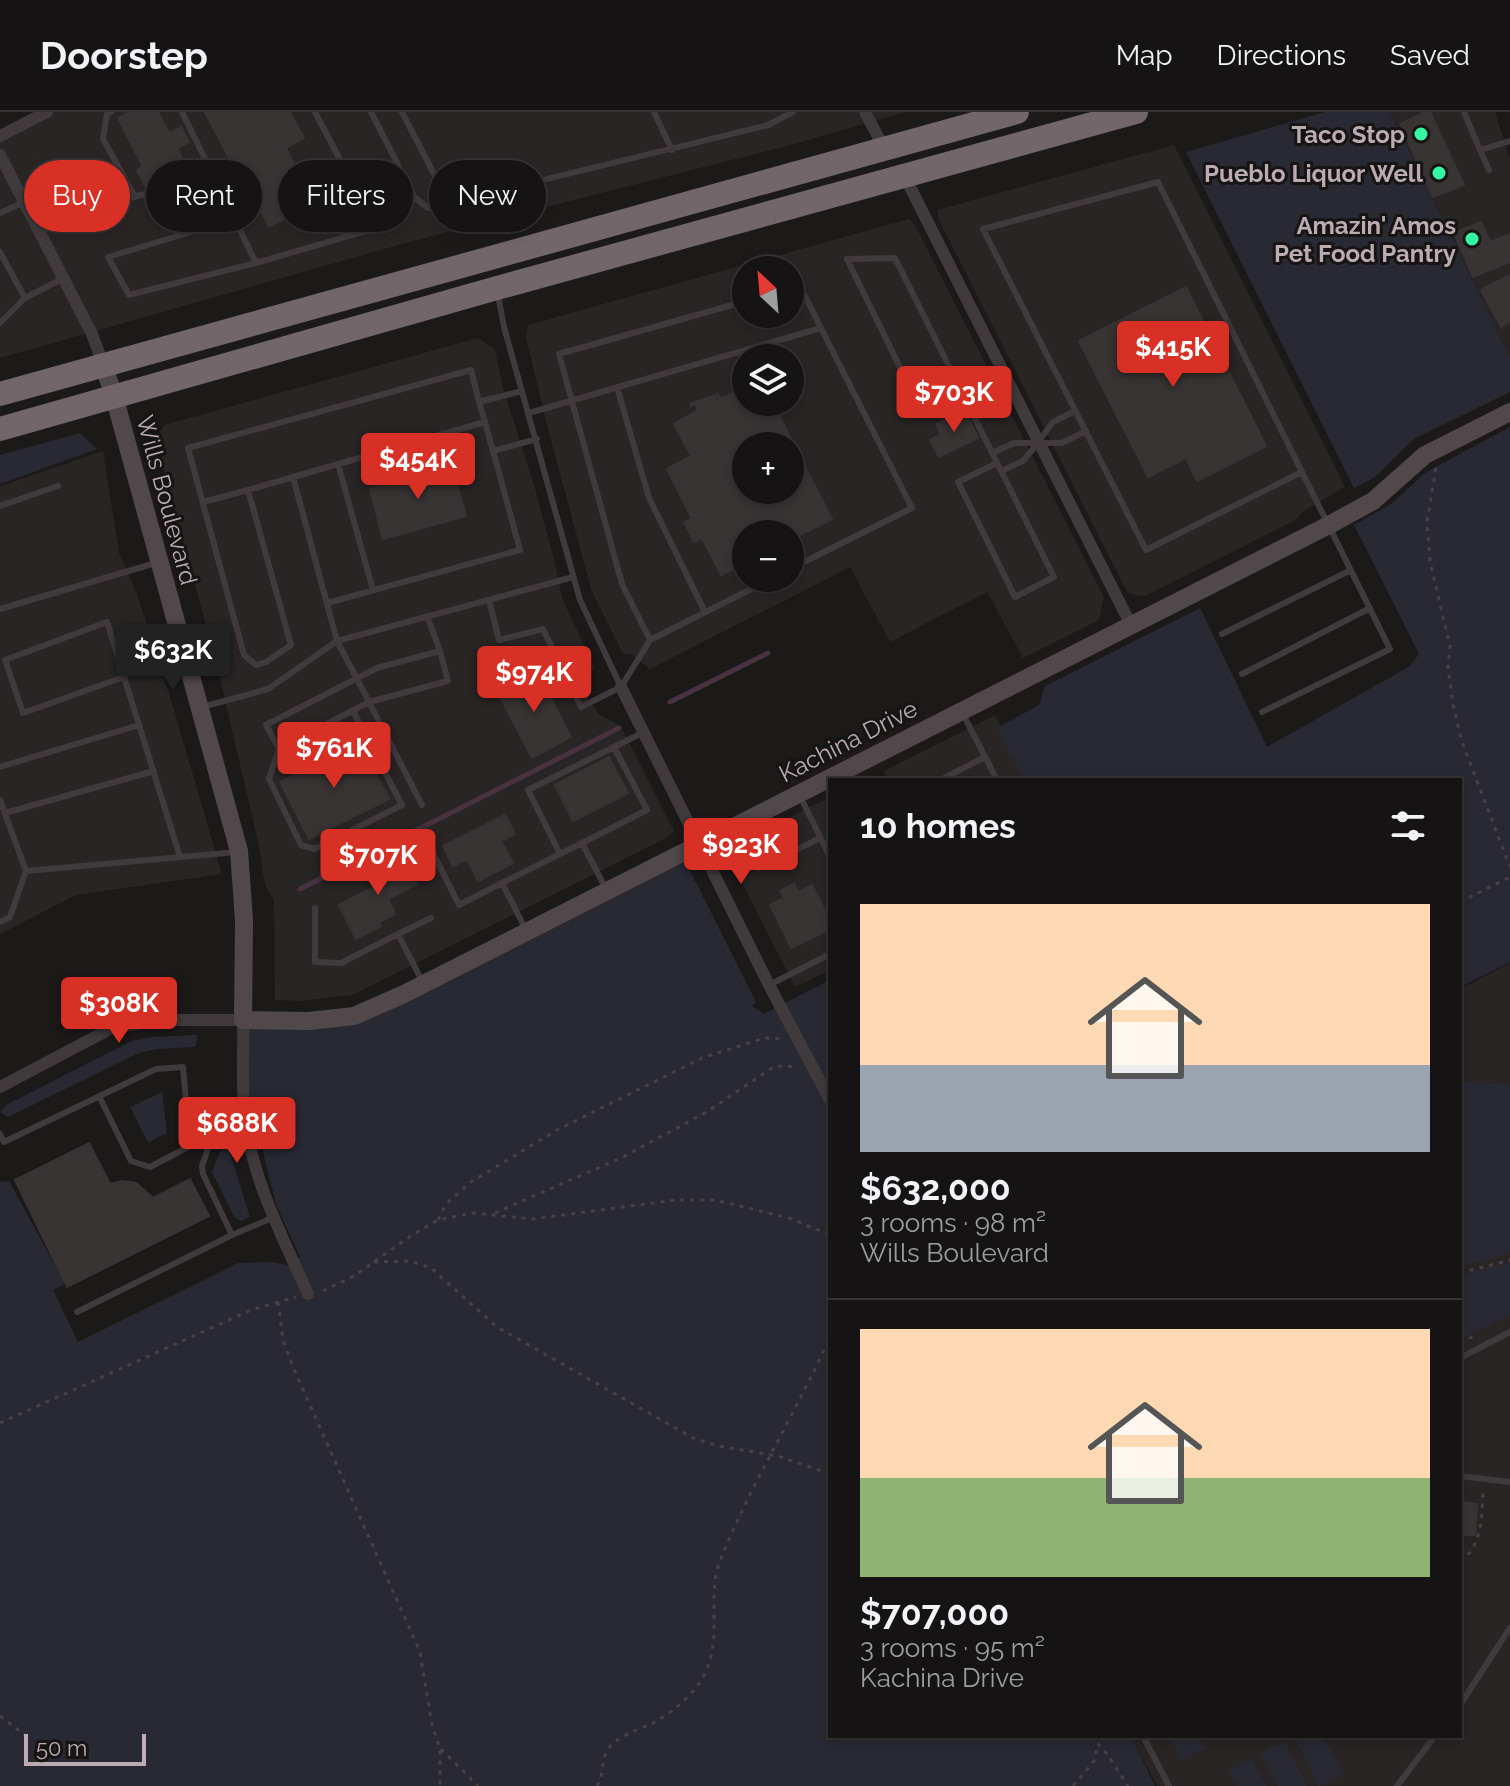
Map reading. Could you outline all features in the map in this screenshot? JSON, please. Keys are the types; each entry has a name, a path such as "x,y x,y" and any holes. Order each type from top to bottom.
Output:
{"highway":[{"path":"0,394 1017,112"},
{"path":"0,429 1136,112"}],"street":[{"path":"0,136 47,112"},
{"path":"865,112 884,148"},
{"name":"Wills Boulevard","path":"0,155 24,202"},
{"path":"904,175 1131,625"},
{"name":"Wills Boulevard","path":"40,232 92,334 114,396 239,851 244,920 243,1020 248,1136 262,1188 308,1294"},
{"name":"Kachina Drive","path":"0,1087 112,1028 156,1020 309,1021 354,1016 423,984 1329,525 1373,501 1403,472 1439,448 1510,412"},
{"path":"621,687 769,985 828,1096"}],"lane":[{"path":"111,112 107,114 103,139 135,197"},
{"path":"182,112 205,160"},
{"path":"191,232 108,257 129,295 376,228 315,112"},
{"path":"371,112 415,198 429,208"},
{"path":"402,112 429,164"},
{"path":"654,112 672,150"},
{"path":"546,180 768,125 793,112"},
{"path":"1464,112 1489,170"},
{"path":"1480,150 1510,141"},
{"path":"1262,712 1390,649 1158,182 983,229 1146,550 1302,472"},
{"path":"130,198 146,194"},
{"path":"0,213 24,202"},
{"path":"240,232 256,263"},
{"path":"0,252 25,298"},
{"path":"955,379 915,398 847,259 895,258 1054,577 1015,597 958,482 997,463"},
{"path":"0,323 25,298 64,278"},
{"path":"497,288 580,600 621,687"},
{"path":"804,294 912,508 804,562"},
{"path":"650,640 622,584 559,354 732,305"},
{"path":"529,413 821,328"},
{"path":"248,490 291,645 261,665 256,665 244,655 188,448 471,370 520,550 327,603"},
{"path":"617,387 649,498 705,612"},
{"path":"479,402 522,391"},
{"path":"1001,471 1023,461 1053,422 1075,411"},
{"path":"203,502 485,422"},
{"path":"992,453 1014,443 1062,443 1086,431"},
{"path":"493,451 537,439"},
{"path":"338,464 373,590"},
{"path":"293,477 337,641 422,805"},
{"path":"0,506 58,486"},
{"path":"0,609 159,562"},
{"path":"1222,634 1351,570"},
{"path":"199,707 268,689 337,641 573,577"},
{"path":"489,600 499,640 543,629 581,707 621,687 650,640 745,592"},
{"path":"1242,674 1370,608"},
{"path":"353,711 402,805 315,849 301,845 269,779 279,749 369,702 448,681 427,616"},
{"path":"124,677 23,713 5,660 107,622 180,857"},
{"path":"279,749 266,725 377,668 440,651"},
{"path":"961,711 996,778"},
{"path":"0,767 139,725"},
{"path":"560,854 528,790 644,732"},
{"path":"432,851 459,905 647,810 614,747"},
{"path":"944,778 985,757"},
{"path":"5,813 154,771"},
{"path":"798,793 828,853"},
{"path":"0,800 26,871 10,917 0,922"},
{"path":"760,868 820,838"},
{"path":"582,843 607,891"},
{"path":"26,871 239,851"},
{"path":"502,883 526,931"},
{"path":"315,908 315,962 341,963 431,918"},
{"path":"398,934 423,984"},
{"path":"769,985 828,955"},
{"path":"0,1134 4,1142 156,1069 183,1067 190,1146"},
{"path":"99,1096 131,1161 150,1167 190,1146 248,1136"},
{"path":"210,1143 202,1166 203,1174 232,1235"},
{"path":"77,1312 274,1217"},
{"path":"1462,1357 1510,1332"},
{"path":"1462,1476 1510,1482"},
{"path":"1462,1702 1510,1628"},
{"path":"1144,1738 1169,1786"},
{"path":"1397,1786 1433,1738"}],"path":[{"path":"1439,448 1427,522 1430,562 1450,646 1448,667 1453,705 1462,742 1510,867"},
{"path":"1462,901 1510,877"},
{"path":"438,1220 447,1203 490,1168 630,1092 735,1046 764,1038 797,1039"},
{"path":"491,1214 621,1158 705,1113 775,1066 814,1068"},
{"path":"0,1423 251,1310 327,1290 354,1276 438,1220 472,1213 533,1219 647,1203 715,1200 789,1218 828,1234"},
{"path":"1462,1272 1510,1260"},
{"path":"374,1262 410,1261 431,1268 497,1327 693,1438 718,1446 798,1461 828,1473"},
{"path":"278,1302 283,1340 293,1367 420,1652 432,1725 440,1749 440,1786"},
{"path":"597,1786 607,1751 620,1739 656,1721 683,1702 704,1675 713,1652 712,1604 717,1571 768,1454 828,1341"},
{"path":"1462,1559 1475,1547 1478,1538 1483,1489 1472,1488"},
{"path":"0,1716 26,1736"},
{"path":"1092,1738 1128,1786"},
{"path":"1073,1786 1095,1760 1097,1745"},
{"path":"440,1749 478,1786"}],"shaded area":[{"path":"47,112 906,112 546,207 546,160 429,160 429,232 448,232 0,358 0,136"},
{"path":"1325,112 1390,112 1510,357 1510,392 1414,439 1375,477 1354,488 1186,152"},
{"path":"1390,112 1495,112 1510,159 1510,357"},
{"path":"1174,145 1345,487 1302,512 1296,520 1145,596 1127,592 939,220 937,210"},
{"path":"909,219 915,225 1104,597 1099,620 1023,658 987,592 890,642 850,567 804,590 804,520 732,520 732,592 801,592 650,669 631,654 623,654 592,592 526,338 528,325 732,268 732,328 804,328 804,256 776,256"},
{"path":"478,338 495,349 502,384 535,488 562,598 594,667 588,679 588,698 599,714 623,731 674,831 668,837 353,995 300,1001 275,1000 274,900 265,885 259,846 218,670 156,440 164,425"},
{"path":"1510,427 1510,962 1462,986 1462,778 1024,778 997,728 1039,705 1045,686 1200,608 1267,747 1410,666 1419,654 1354,525 1391,504 1426,472"},
{"path":"80,433 97,449 0,484 0,455"},
{"path":"103,451 119,553 137,594 169,693 222,874 76,895 0,934 0,486"},
{"path":"995,715 1027,778 887,778 884,771"},
{"path":"828,798 828,971 795,987 727,853 730,847"},
{"path":"683,857 756,1002 752,1006 764,1014 828,981 828,1738 1132,1738 1155,1786 0,1786 0,1182 9,1181 65,1284 53,1290 78,1342 238,1263 273,1262 291,1266 300,1257 276,1204 247,1088 249,1027 340,1017"},
{"path":"1510,963 1510,1786 1157,1786 1132,1738 1462,1738 1462,988"},
{"path":"197,1035 196,1046 139,1053 8,1117 0,1112 6,1105 132,1041"},
{"path":"1462,1082 1510,1085 1510,1253 1462,1266"},
{"path":"162,1092 167,1133 148,1142 130,1107"},
{"path":"229,1150 250,1217 241,1221 234,1217 212,1172 219,1153"},
{"path":"1510,1261 1510,1315 1462,1338 1462,1274"},
{"path":"1170,1738 1199,1738 1205,1748 1181,1760"},
{"path":"1295,1738 1324,1738 1344,1775 1319,1786"},
{"path":"1284,1741 1307,1786 1278,1786 1261,1753"},
{"path":"1252,1759 1266,1786 1237,1786 1229,1771"}],"building":[{"path":"130,112 158,112 169,133 181,127 189,142 177,148 183,160 146,160 146,188 137,170 143,167 118,118"},
{"path":"205,112 290,112 304,138 286,148 292,160 278,160 278,222 269,227 262,213 262,160 230,160"},
{"path":"1430,112 1464,185 1433,197 1400,124"},
{"path":"1481,222 1490,242 1510,234 1510,262 1473,277 1454,233"},
{"path":"1510,275 1510,322 1501,327 1481,290"},
{"path":"1186,287 1266,446 1197,481 1186,458 1148,477 1079,341"},
{"path":"732,393 732,416 779,416 787,432 732,432 732,504 804,504 804,464 832,519 804,533 804,520 732,520 732,570 721,575 702,538 694,542 684,522 692,519 667,469 691,456 674,424 698,410 695,404 690,404 718,394 719,397 714,398 716,401"},
{"path":"965,410 978,438 939,457 930,440 941,435 936,424"},
{"path":"430,464 432,472 452,466 466,516 383,539 370,489 411,478 409,470"},
{"path":"537,671 571,737 532,758 497,691"},
{"path":"360,742 389,799 309,839 280,782"},
{"path":"609,757 628,793 573,821 555,785"},
{"path":"505,815 515,834 501,841 513,863 478,881 467,859 453,866 443,846"},
{"path":"402,854 417,884 388,899 395,914 379,922 381,926 356,939 339,905 378,885 370,870"},
{"path":"794,884 798,892 812,885 828,917 828,930 791,948 770,905 784,898 780,891"},
{"path":"89,1143 110,1184 122,1181 136,1183 153,1198 190,1179 209,1216 67,1287 15,1180"},
{"path":"1462,1502 1477,1504 1475,1535 1462,1535"}],"waterway":[{"path":"670,702 768,653"},
{"path":"300,889 619,728"}],"place":[{"name":"Taco Stop","path":"1421,134"},
{"name":"Pueblo Liquor Well","path":"1439,173"},
{"name":"Amazin' Amos Pet Food Pantry","path":"1472,239"}]}
